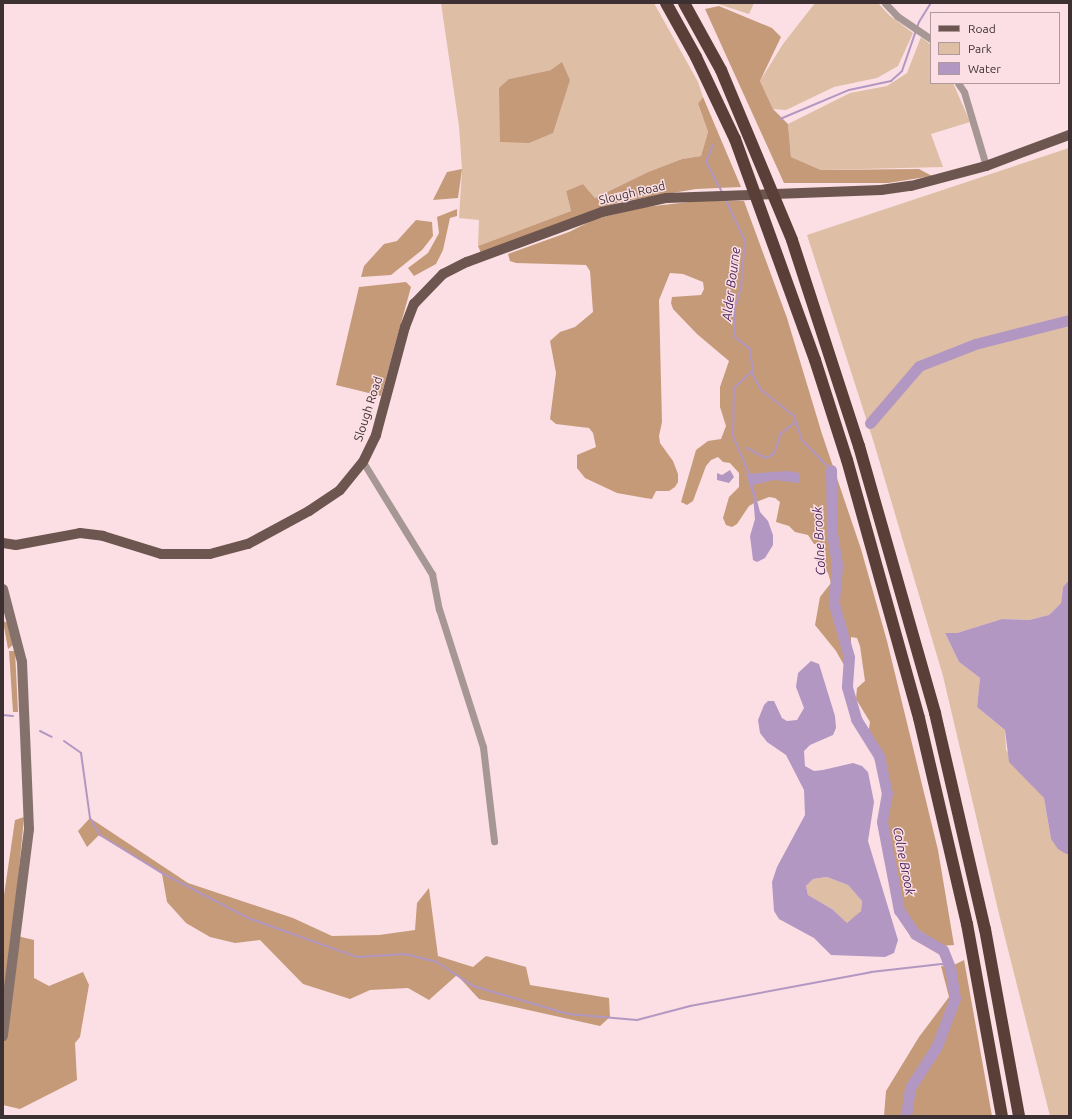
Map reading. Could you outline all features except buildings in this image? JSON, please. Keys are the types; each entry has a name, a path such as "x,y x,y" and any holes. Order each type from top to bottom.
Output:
{"highway":[{"path":"666,3 696,57 734,138 800,316 842,443 890,609 924,740 967,924 1002,1116"},
{"path":"684,3 720,70 792,240 854,428 935,713 984,929 1019,1116"}],"main road":[{"name":"Slough Road","path":"3,543 16,545 80,533 103,536 160,554 210,554 248,544 309,511 340,490 363,462 376,435 405,327 414,304 443,274 467,262 602,212 666,198 881,190 911,186 986,166 1069,135"}],"street":[{"path":"885,3 897,16 930,38"},
{"path":"959,84 964,92 986,166"},
{"path":"363,462 432,574 439,609 482,747 494,841"},
{"path":"3,589 5,607 22,662 29,829 3,1036"}],"green space":[{"path":"441,3 654,3 698,82 703,97 698,105 708,132 701,156 682,159 648,172 595,198 583,184 566,191 571,211 478,246 479,220 459,218 462,169 459,126","holes":["551,70 570,80 509,79"]},
{"path":"715,3 754,3 749,14"},
{"path":"815,3 878,3 889,15 913,33 898,66 877,78 834,87 786,110 773,109 760,81 783,44"},
{"path":"921,37 930,44 930,84 953,84 970,122 931,134 943,167 821,170 791,157 788,124 850,93 887,86 907,73"},
{"path":"1069,148 1069,580 1063,587 1061,603 1049,615 1029,620 1002,619 957,633 945,633 959,662 980,678 977,707 1005,730 1006,750 1044,798 1051,839 1066,854 1069,854 1069,1116 1050,1116 999,914 943,676 874,443 807,235"},
{"path":"827,877 848,885 862,901 861,911 847,924 832,909 808,895 806,886 813,879"}],"shaded area":[{"path":"719,6 772,28 781,37 760,81 773,109 788,124 791,157 821,170 919,169 932,176 888,183 784,183 705,9"},
{"path":"562,62 570,80 553,133 529,143 500,142 499,88 509,79 551,70"},
{"path":"703,97 741,187 696,189 619,202 481,253 478,246 571,211 566,191 583,184 595,198 648,172 682,159 701,156 708,132 698,104"},
{"path":"462,169 458,198 433,200 447,172"},
{"path":"707,200 744,201 787,318 822,434 861,549 887,641 938,850 954,945 941,946 912,925 901,906 883,821 891,797 883,760 868,735 870,722 856,699 857,688 865,681 860,646 857,638 851,637 851,672 848,672 836,651 815,625 820,597 831,583 828,573 816,560 821,545 814,544 808,535 795,532 789,526 776,522 780,502 775,498 769,497 756,502 749,506 737,524 732,527 726,525 723,518 729,497 739,487 739,473 730,463 723,462 718,457 711,460 706,466 693,501 687,505 681,502 696,450 708,441 721,439 726,426 720,407 720,387 729,361 697,334 673,309 671,303 672,297 701,295 704,289 703,282 683,274 670,273 659,300 662,422 659,436 660,443 673,461 678,474 678,482 675,487 669,491 656,491 652,499 617,493 585,478 577,468 577,455 596,447 593,433 589,428 556,424 550,419 556,373 550,341 560,332 575,327 593,312 590,271 586,265 516,263 510,261 508,254 569,232 595,219 645,207"},
{"path":"457,209 457,216 450,218 443,250 436,264 414,276 408,268 428,253 439,233 437,217"},
{"path":"416,220 432,222 433,236 422,250 391,275 361,277 364,266 384,244 397,241"},
{"path":"406,282 411,287 381,396 336,385 359,287"},
{"path":"3,621 8,623 13,645 8,649"},
{"path":"9,651 15,651 18,712 13,712"},
{"path":"24,817 14,923 3,1012 3,902 15,820"},
{"path":"90,818 188,883 293,918 332,936 379,935 415,930 417,903 429,888 438,956 473,967 486,956 526,967 530,985 609,998 610,1017 600,1026 479,999 457,975 429,1000 408,988 370,990 350,999 303,984 260,940 235,943 210,937 186,923 167,902 162,874 100,834 87,847 78,831"},
{"path":"17,936 34,940 34,978 49,986 83,972 89,985 80,1037 75,1043 77,1080 20,1109 3,1105 3,1037"},
{"path":"964,960 992,1116 884,1116 886,1091 919,1037 949,997 941,966 950,967"}],"water":[{"path":"730,470 734,477 729,483 717,480 717,473 722,475"},
{"path":"788,471 799,473 799,483 774,480 753,485 760,512 768,521 773,535 773,545 765,558 757,562 753,560 750,536 755,519 753,496 746,474"},
{"path":"1069,580 1069,854 1066,854 1058,849 1051,839 1044,798 1009,762 1005,730 977,707 980,678 959,662 945,633 957,633 1002,619 1029,620 1049,615 1061,603 1063,587"},
{"path":"811,661 819,664 835,716 836,728 833,735 810,745 804,751 805,766 814,771 853,763 862,766 868,772 874,802 868,841 898,940 894,953 885,957 831,955 814,938 779,919 774,911 772,882 777,867 805,815 804,790 786,755 767,742 760,733 758,720 764,705 768,701 774,701 782,718 787,721 797,720 804,708 796,687 798,673","holes":["827,877 848,885 862,901 861,911 847,923 832,909 808,895 806,886 813,879"]}],"waterway":[{"name":"Alder Bourne","path":"780,119 849,90 891,81 902,71 919,22 931,3"},
{"name":"Alder Bourne","path":"713,145 706,162 722,192"},
{"name":"Alder Bourne","path":"725,198 745,241 741,288 734,309 734,336 750,349 753,375 761,390 794,416 802,440 831,470"},
{"name":"Colne Brook","path":"870,423 919,366 975,344 1069,320"},
{"path":"749,474 733,436 734,388 753,370"},
{"path":"747,448 766,458 774,454 781,433 796,422"},
{"name":"Colne Brook","path":"831,470 832,533 837,566 834,604 849,657 847,687 856,719 879,756 887,793 882,822 899,910 915,934 943,950 950,967 955,998 937,1046 910,1088 906,1116"},
{"path":"3,715 13,716"},
{"path":"40,731 52,737"},
{"path":"64,741 81,753 90,818 100,835 162,873 248,918 357,957 405,954 437,962 473,986 568,1014 637,1020 690,1006 871,972 942,964 950,967"}]}
